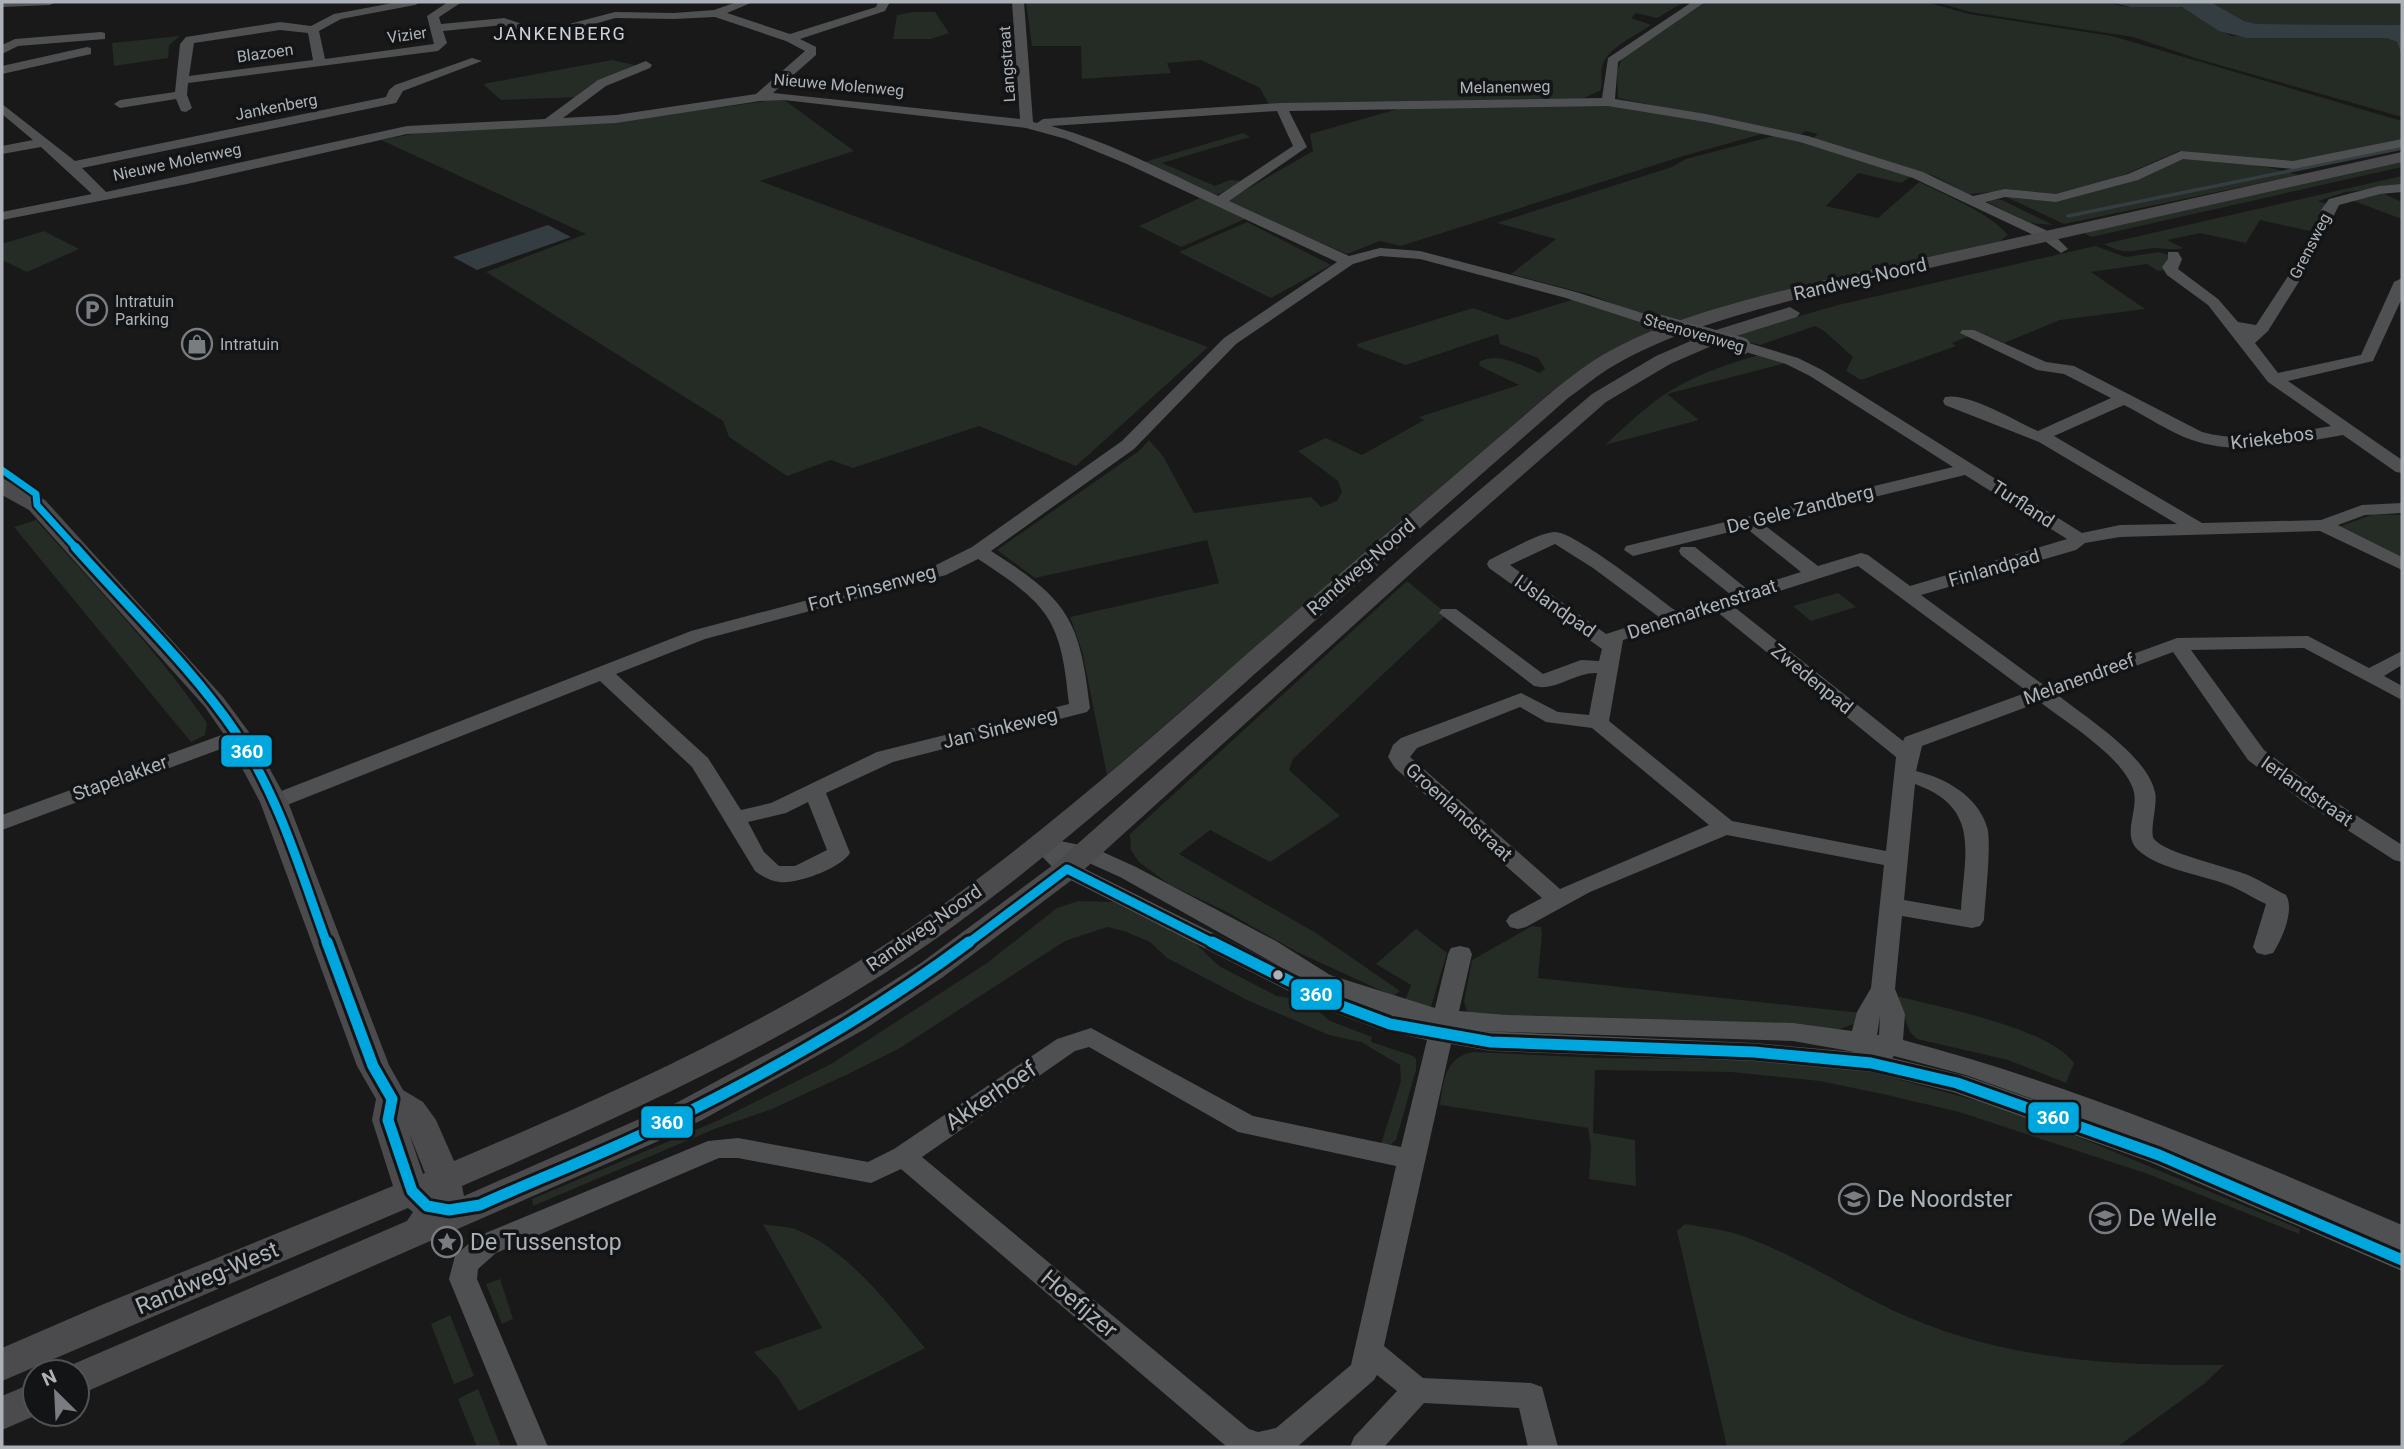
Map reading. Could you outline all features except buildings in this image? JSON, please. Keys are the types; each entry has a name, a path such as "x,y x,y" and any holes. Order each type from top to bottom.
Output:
{"main road":[{"name":"Randweg-Noord","path":"480,1205 678,1117 854,1021 932,970 1076,861 1421,552 1599,398 1663,360 1758,322 1822,303 2047,242 2402,157"},
{"name":"Randweg-Noord","path":"432,1192 731,1046 904,946 1041,844 1106,791 1561,394 1599,366 1632,348 1694,323 1744,307 2047,242 2402,171"},
{"path":"2,470 36,494 37,505"},
{"path":"2,485 22,499 37,505 214,702 238,735 274,802 373,1066 392,1099 388,1121 432,1192 449,1210 480,1205"},
{"path":"392,1243 428,1221 432,1192"},
{"name":"Randweg-West","path":"2,1365 432,1192"},
{"name":"Randweg-West","path":"91,1373 480,1205"},
{"path":"2,1414 21,1405"}],"street":[{"path":"2,4 50,2"},
{"path":"120,104 183,101 186,44 198,37 272,26 313,30 338,16 415,2"},
{"name":"Vizier","path":"320,63 438,47 441,43 433,16 456,2"},
{"path":"436,28 504,21 531,31 550,33 615,15 674,16 716,13 747,2"},
{"path":"790,38 881,9 884,2"},
{"name":"Langstraat","path":"1018,2 1027,124"},
{"path":"1608,102 1612,61 1699,2"},
{"path":"716,13 790,38 812,50 810,55 760,97"},
{"name":"Blazoen","path":"183,80 320,63 313,30"},
{"path":"2,50 15,43 101,36"},
{"path":"2,70 87,51"},
{"name":"Jankenberg","path":"72,166 346,126 392,100 395,90 399,88 476,61"},
{"path":"550,122 602,83 646,65"},
{"name":"Nieuwe Molenweg","path":"2,216 187,180 346,126 436,127 641,116 760,97 784,96 855,102 1027,124 1102,147 1348,261"},
{"name":"Melanenweg","path":"1027,124 1281,107 1608,102 1706,118 1803,139 1918,175 1969,201 1997,211 2047,242"},
{"path":"1219,202 1300,147 1281,107"},
{"path":"2,108 72,166 101,195"},
{"path":"2,150 44,142"},
{"path":"1969,201 2005,193 2056,198 2133,177 2181,155 2293,165 2402,143"},
{"name":"Grensweg","path":"2250,336 2262,328 2303,264 2334,202 2379,190 2402,188"},
{"name":"Fort Pinsenweg","path":"274,802 698,635 939,571 979,551 1128,445 1230,341 1348,261 1380,252 1397,251"},
{"name":"Steenovenweg","path":"1397,251 1571,295 1792,361 1816,373 1968,469"},
{"path":"2173,255 2175,259 2169,270 2213,302 2233,326 2250,336 2274,379 2402,468"},
{"path":"2274,379 2367,358 2402,282"},
{"name":"Kriekebos","path":"1968,333 2043,367 2068,369 2216,443 2236,446 2345,429"},
{"path":"2045,438 2046,432 2124,399"},
{"path":"1951,401 1966,405 2029,434 2045,438 2196,527"},
{"name":"Turfland","path":"1968,469 2079,539"},
{"name":"De Gele Zandberg","path":"1633,550 1968,469"},
{"path":"2079,539 2120,531 2323,525 2362,510 2402,508"},
{"path":"2323,525 2402,564"},
{"path":"1754,526 1815,573"},
{"name":"IJslandpad","path":"1612,647 1496,564 1556,537 1600,564 1673,618"},
{"name":"Finlandpad","path":"1906,593 2069,545 2079,539"},
{"name":"Jan Sinkeweg","path":"735,818 778,808 885,757 1080,708 1076,668 1061,621 1026,582 979,551"},
{"path":"1688,551 1743,595"},
{"name":"Denemarkenstraat","path":"1598,722 1614,637 1861,559 2042,693 2126,760 2144,789 2146,805 2141,835 2146,845 2164,855 2241,881 2278,901 2277,913 2265,947"},
{"name":"Zwedenpad","path":"1718,603 1907,765 1947,792 1973,819 1977,829 1972,920 1893,906"},
{"path":"1449,613 1541,682 1580,666 1608,668"},
{"name":"Melanendreef","path":"1907,765 1913,742 2177,644 2308,642 2402,694"},
{"name":"Ierlandstraat","path":"2177,644 2256,755 2312,797 2402,855"},
{"path":"2371,675 2402,657"},
{"path":"603,673 700,763 763,867 782,876 806,871 839,853 814,790"},
{"name":"Groenlandstraat","path":"1559,900 1403,764 1399,757 1401,750 1409,743 1521,699 1553,718 1598,722"},
{"path":"1598,722 1609,734 1725,827 1896,860"},
{"name":"Stapelakker","path":"2,823 238,735"},
{"path":"1875,1050 1871,1003 1883,989 1907,765"},
{"path":"1518,920 1582,887 1725,827"},
{"path":"1041,844 1331,1002 1390,1024 1442,1027 1504,1043 1754,1052 1875,1050 1970,1068 2050,1094 2301,1193 2402,1237"},
{"path":"1411,1159 1460,954"},
{"name":"Akkerhoef","path":"533,1447 463,1279 465,1264 486,1245 717,1148 738,1148 871,1173 903,1156 1066,1045 1091,1037 1247,1125 1411,1159"},
{"path":"1875,1050 1956,1083 2159,1155 2402,1260"},
{"name":"Hoefijzer","path":"903,1156 1238,1438 1260,1446 1284,1440 1364,1371 1411,1159"},
{"path":"1368,1350 1417,1390 1531,1396 1543,1447"},
{"path":"1365,1447 1417,1390"}],"shaded area":[{"path":"1026,2 1684,2 1657,18 1636,13 1631,18 1651,25 1611,52 1602,67 1600,91 1579,100 1269,105 1260,88 1201,60 1167,63 1171,73 1082,79 1081,46 1032,46"},
{"path":"1704,2 1926,2 1969,14 2112,36 2402,121 2402,141 2291,162 2267,162 2179,151 2112,180 2060,195 2001,191 1969,194 1934,176 1812,139 1818,134 1806,131 1797,136 1618,98 1617,71 1623,56"},
{"path":"1936,2 2109,2 2135,7 2171,6 2191,11 2232,36 2386,38 2397,42 2402,56 2402,117 2198,59 2133,37 1970,12"},
{"path":"2109,2 2211,2 2244,21 2257,24 2402,25 2402,56 2397,42 2386,38 2247,38 2219,31 2182,7 2131,7"},
{"path":"2211,2 2402,2 2402,25 2257,24 2244,21"},
{"path":"935,12 949,33 931,39 893,39 897,15"},
{"path":"180,36 169,45 168,58 114,66 112,43"},
{"path":"612,60 635,65 600,81 580,97 501,100 483,84"},
{"path":"783,99 854,151 760,181 1208,347 1076,466 979,426 853,468 831,460 787,476 729,437 723,421 486,272 586,234 381,140 435,130 595,124"},
{"path":"1616,104 1704,119 1762,134 1680,157 1401,246 1380,241 1347,254 1225,202 1313,151 1310,134 1405,107"},
{"path":"1243,133 1250,137 1162,163 1215,186 1230,180 1244,181 1215,196 1141,163"},
{"path":"1777,135 1836,151 1910,177 1901,183 1858,173 1826,206 1878,218 1919,182 1979,212 2008,235 1999,242 1676,323 1637,313 1591,295 1511,274 1556,239 1497,223 1672,167 1686,159"},
{"path":"2198,158 2267,167 2299,175 2064,224 2006,197 2048,201 2177,159"},
{"path":"2402,161 2402,167 2091,237 2082,232"},
{"path":"2402,176 2402,187 2345,192 2318,201 2326,204 2310,231 2260,220 2246,243 2200,233 2167,240 2183,248 2179,249 2124,251 2104,244"},
{"path":"2380,192 2402,202 2402,219 2348,199"},
{"path":"1200,198 1245,219 1181,247 1139,226"},
{"path":"1995,199 2053,225 2030,223 1985,201"},
{"path":"1247,222 1331,265 1271,298 1179,252"},
{"path":"548,225 571,237 477,270 453,257"},
{"path":"44,231 79,249 27,272 2,260 2,244"},
{"path":"2095,246 2126,257 2159,252 2169,255 2167,270 2158,271 2147,264 2091,272 2145,309 2060,320 2004,343 1979,332 1952,343 1956,346 1861,380 1846,371 1853,357 1815,326 1760,345 1727,337 1838,305"},
{"path":"1575,299 1665,328 1579,373 1552,391 1107,775 1082,651 1070,617 1219,583 1207,540 1035,578 997,550 1139,451 1149,440 1163,456 1194,513 1311,497 1321,507 1337,501 1342,492 1338,481 1298,451 1326,438 1362,455 1424,420 1419,417 1519,385 1480,366 1479,362 1486,359 1509,360 1539,373 1545,369 1538,358 1500,344 1498,334 1406,365 1358,347 1357,344 1473,308 1507,320"},
{"path":"1763,354 1790,362 1667,394 1699,420 1605,445 1666,393 1720,367"},
{"path":"2374,514 2402,515 2402,557 2341,526"},
{"path":"36,520 125,619 188,696 207,723 205,735 191,742 14,527"},
{"path":"1407,581 1447,614 1293,759 1289,770 1340,816 1270,862 1210,830 1179,854 1316,933 1400,991 1393,996 1297,952 1227,912 1170,885 1139,862 1131,850 1130,834"},
{"path":"1838,593 1856,607 1811,621 1793,606"},
{"path":"1078,901 1113,902 1194,942 1219,966 1277,996 1307,1001 1330,1021 1372,1037 1371,1042 1413,1056 1416,1059 1416,1070 1396,1140 1390,1145 1381,1144 1401,1081 1400,1065 1361,1042 1329,1035 1247,1000 1167,958 1150,942 1107,927 1065,941 900,1048 846,1075 772,1109 717,1128 533,1206 532,1199 719,1120 831,1064 987,963 1057,908"},
{"path":"1532,926 1541,927 1542,933 1538,978 1861,1013 1854,1024 1837,1030 1558,1021 1468,1013 1464,1002 1472,960"},
{"path":"1416,929 1447,953 1430,1010 1404,1003 1411,985 1376,964"},
{"path":"1896,996 1992,1020 2042,1039 2074,1063 2066,1083 2008,1060 1917,1039 1910,1032"},
{"path":"1474,1052 1599,1058 1750,1060 1818,1064 1875,1073 1996,1106 2059,1129 2300,1229 2299,1234 2148,1174 1959,1112 1820,1081 1731,1072 1595,1070 1593,1133 1635,1140 1636,1186 1589,1179 1591,1147 1588,1128 1440,1105 1445,1078 1452,1064 1457,1058"},
{"path":"763,1224 795,1229 833,1250 867,1280 925,1348 799,1411 778,1378 754,1352 822,1328"},
{"path":"1685,1224 1731,1232 1761,1243 1897,1312 1957,1335 1994,1345 2032,1353 2108,1362 2224,1365 2204,1384 2117,1447 1727,1447 1677,1231"},
{"path":"500,1279 513,1319 502,1324 486,1284"},
{"path":"450,1315 474,1376 454,1384 431,1324"},
{"path":"478,1389 501,1447 477,1447 458,1399"}],"waterway":[{"path":"2068,216 2402,148"}],"transit line":[{"name":"360","path":"2,470 36,494 37,505 214,702 238,735 274,802 373,1066 392,1099 388,1120 412,1191 427,1206 449,1210 480,1205 672,1120 811,1047 937,966 1067,869 1331,1002 1390,1024 1491,1042 1754,1052 1871,1063 1957,1083 2159,1155 2402,1260"}],"place":[{"name":"Intratuin Parking","path":"92,310"},
{"name":"Intratuin","path":"197,344"},
{"name":"De Noordster","path":"1854,1199"},
{"name":"De Welle","path":"2105,1218"},
{"name":"De Tussenstop","path":"447,1242"}],"district":[{"name":"JANKENBERG","path":"560,33"}]}
